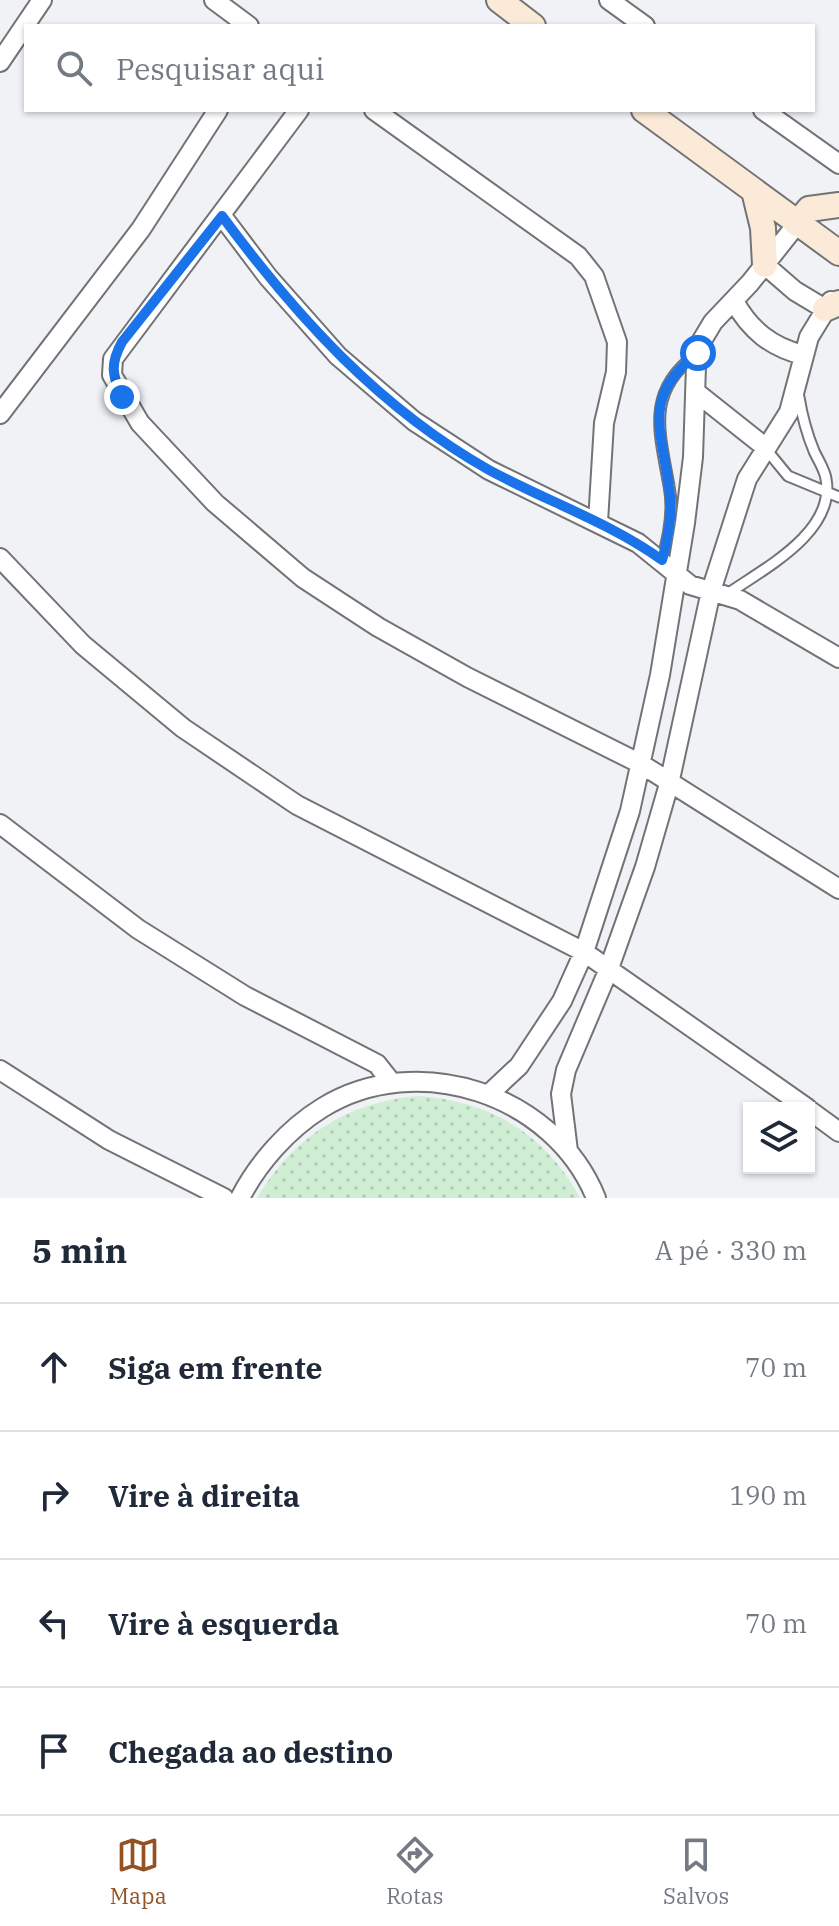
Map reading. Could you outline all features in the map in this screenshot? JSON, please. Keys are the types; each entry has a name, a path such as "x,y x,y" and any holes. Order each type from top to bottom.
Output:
{"main road":[{"path":"499,0 530,24"},
{"path":"647,112 755,195 839,253"},
{"path":"755,195 763,228 765,265"},
{"path":"797,224 809,209 828,204 839,205"}],"street":[{"path":"26,24 42,0"},
{"path":"214,0 246,24"},
{"path":"609,0 642,24"},
{"path":"0,62 24,27"},
{"path":"0,414 141,229 217,112"},
{"path":"298,112 222,216 122,342 113,359 112,375 140,423 215,503 303,578 378,627 467,677 641,764 839,889"},
{"path":"377,112 578,256 594,276 617,342 616,372 604,423 598,522"},
{"path":"766,112 839,164"},
{"path":"222,216 268,277 338,356 414,421 489,470 598,522 662,560 690,585 719,593 768,614 839,658"},
{"path":"489,1094 519,1066 549,1024 584,952 617,858 641,764 677,575 693,457 698,353 713,322 797,224"},
{"path":"568,1151 561,1094 566,1070 608,971 645,867 747,479 782,425 797,387 803,355 834,301 795,291 765,265"},
{"path":"734,301 758,334 779,347 803,355"},
{"path":"697,393 765,447"},
{"path":"0,558 83,645 195,737 297,805 584,952 747,1062 799,1102"},
{"path":"0,824 138,929 245,996 377,1064 392,1083"},
{"path":"0,1070 109,1140 224,1198"},
{"path":"240,1198 274,1149 313,1114 345,1096 392,1083 442,1083 489,1094 533,1118 568,1151 596,1198"},
{"path":"815,1114 839,1132"}],"lane":[{"path":"662,560 669,530 671,499 659,436 662,398 676,372 698,353"},
{"path":"719,593 800,543 812,528 826,493 826,478 805,426 797,387"},
{"path":"765,447 788,476 839,497"}],"green space":[{"path":"417,1096 468,1105 513,1124 550,1156 580,1198 257,1198 287,1157 324,1126 368,1106"}],"route":[{"path":"122,397 112,375 113,359 122,342 222,216 268,277 338,356 414,421 489,470 598,522 662,560 669,530 671,499 660,452 662,398 676,372 698,353"}]}
